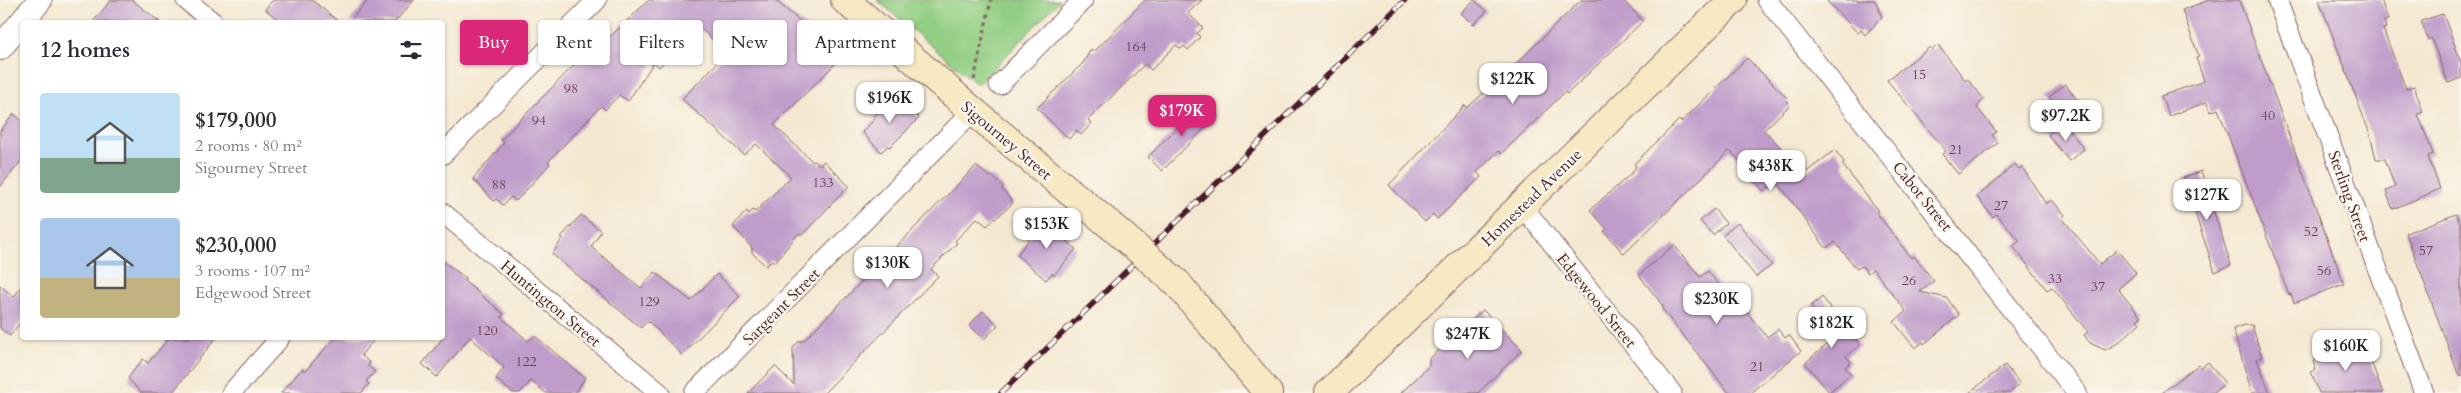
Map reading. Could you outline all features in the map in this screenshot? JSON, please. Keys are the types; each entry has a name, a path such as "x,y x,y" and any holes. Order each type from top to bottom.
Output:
{"main road":[{"name":"Sigourney Street","path":"844,0 1177,283 1268,393"},
{"name":"Homestead Avenue","path":"1329,393 1522,207 1732,0"}],"street":[{"path":"23,20 40,0"},
{"path":"186,0 211,20"},
{"path":"445,152 597,0"},
{"path":"999,85 1083,0"},
{"name":"Cabot Street","path":"1767,0 2078,393"},
{"name":"Sterling Street","path":"2277,0 2424,393"},
{"path":"0,48 20,24"},
{"name":"Sargeant Street","path":"694,393 973,111"},
{"name":"Edgewood Street","path":"1522,207 1672,393"},
{"name":"Huntington Street","path":"445,214 660,393"},
{"path":"231,393 278,340"}],"path":[{"path":"973,85 991,0"}],"green space":[{"path":"877,0 1060,0 978,85 914,31 914,20 901,20"}],"building":[{"path":"111,0 132,0 157,20 95,20"},
{"path":"273,0 312,0 337,20 279,20 265,9"},
{"path":"368,0 414,0 397,20 351,20"},
{"path":"649,0 775,0 799,20 797,20 797,65 834,65 774,125 813,162 815,161 820,165 824,161 849,186 803,234 798,234 774,263 772,260 766,266 752,253 752,248 733,226 747,211 749,214 753,210 755,212 791,177 756,144 744,155 682,99 715,65 787,65 787,20 713,20 713,40 703,31 703,20 628,20"},
{"path":"1145,0 1202,0 1188,13 1203,28 1197,33 1200,37 1188,50 1184,46 1181,49 1176,45 1151,70 1145,64 1088,120 1092,123 1081,135 1077,130 1069,139 1037,108 1083,63 1090,51 1096,50"},
{"path":"1474,0 1487,11 1473,25 1461,13"},
{"path":"1581,0 1623,0 1643,21 1567,94 1565,92 1501,154 1499,151 1477,172 1481,177 1437,219 1433,214 1425,222 1389,185 1465,105 1467,108 1520,60"},
{"path":"1826,0 1875,0 1882,17 1865,35 1861,30 1858,33"},
{"path":"2209,0 2239,0 2344,284 2294,303 2291,294 2289,295 2218,109 2210,112 2207,102 2169,116 2161,96 2204,81 2196,58 2199,57 2182,10"},
{"path":"2319,0 2381,0 2388,20 2384,21 2386,28 2383,29 2406,89 2414,86 2423,112 2418,114 2433,154 2428,156 2440,189 2393,209 2386,191 2395,187 2385,159 2376,159 2370,134"},
{"path":"2443,14 2461,62 2461,78 2448,83 2431,38 2428,40 2421,21"},
{"path":"620,27 620,65 652,65 628,101 619,95 605,110 601,106 548,162 550,164 516,201 511,197 503,205 496,199 494,201 473,179 504,143 501,140 574,65 610,65 610,37"},
{"path":"1938,45 1966,81 1968,79 1984,99 1977,107 1996,132 1992,135 1998,143 1958,174 1942,154 1946,151 1887,80 1930,47 1932,50"},
{"path":"1747,58 1788,99 1786,101 1790,105 1764,130 1805,173 1835,150 1844,162 1842,164 1878,211 1876,212 1911,258 1914,256 1934,281 1920,292 1947,298 1959,315 1924,344 1923,342 1915,348 1894,322 1906,311 1873,269 1868,273 1862,266 1857,269 1835,242 1826,248 1776,180 1764,191 1751,177 1754,174 1729,151 1624,254 1604,231 1607,229 1590,210 1633,172 1636,166 1634,164 1679,120 1681,122"},
{"path":"2065,84 2090,116 2074,129 2049,97"},
{"path":"898,96 919,118 890,147 888,146 881,152 862,132 875,119 873,117"},
{"path":"1202,103 1216,117 1162,171 1148,157"},
{"path":"14,114 20,119 20,162 0,187 0,131"},
{"path":"2063,122 2084,149 2069,161 2048,135"},
{"path":"2015,164 2019,169 2022,167 2046,204 2052,200 2065,215 2062,218 2100,264 2117,250 2136,273 2118,289 2141,317 2137,320 2140,323 2118,343 2105,350 2090,343 2084,335 2088,332 2052,287 2047,290 2013,246 2020,241 1996,214 1993,217 1977,197"},
{"path":"976,166 990,177 992,176 1003,187 1002,189 1013,203 987,226 977,218 955,241 957,243 931,269 938,276 824,393 748,393 775,366 794,385 793,348 799,341 803,341"},
{"path":"2201,171 2231,265 2215,272 2183,178"},
{"path":"1714,209 1726,223 1713,235 1700,221"},
{"path":"2456,214 2461,226 2461,376 2459,376 2406,233"},
{"path":"581,215 601,231 591,247 641,288 655,272 691,301 717,274 740,296 682,355 649,322 645,323 641,328 552,254 563,238 561,237"},
{"path":"1043,221 1052,229 1055,226 1070,238 1067,241 1076,249 1054,275 1052,273 1046,280 1017,255"},
{"path":"1738,223 1772,265 1756,277 1723,235"},
{"path":"1674,245 1700,277 1708,271 1736,307 1740,304 1767,337 1778,329 1785,338 1789,335 1801,351 1750,393 1729,393 1662,309 1663,306 1639,275"},
{"path":"445,263 466,278 464,281 504,314 501,317 528,341 535,336 585,378 575,393 546,393 531,381 520,393 513,393 496,379 504,367 470,337 437,377 422,364 441,340 445,340"},
{"path":"0,285 14,297 20,289 20,323 10,336 0,328"},
{"path":"1822,297 1860,345 1846,356 1851,362 1845,367 1851,374 1829,392 1805,363 1835,338 1811,306"},
{"path":"1483,310 1522,350 1478,393 1401,393 1429,366 1429,359"},
{"path":"983,311 998,325 984,339 969,325"},
{"path":"2252,325 2262,357 2257,359 2270,393 2252,393 2233,329"},
{"path":"167,340 214,340 172,393 141,393 128,378 143,359 148,363"},
{"path":"333,340 374,340 361,355 370,363 368,366 375,372 366,381 369,384 361,393 281,393 302,369 305,371"},
{"path":"2364,343 2383,393 2319,393 2311,372 2316,370 2313,361 2348,345 2350,348"},
{"path":"2208,362 2225,383 2213,393 2162,393 2199,364 2201,368"},
{"path":"2005,365 2020,384 2009,393 1969,393"}],"railway":[{"path":"1001,393 1405,0"}]}
